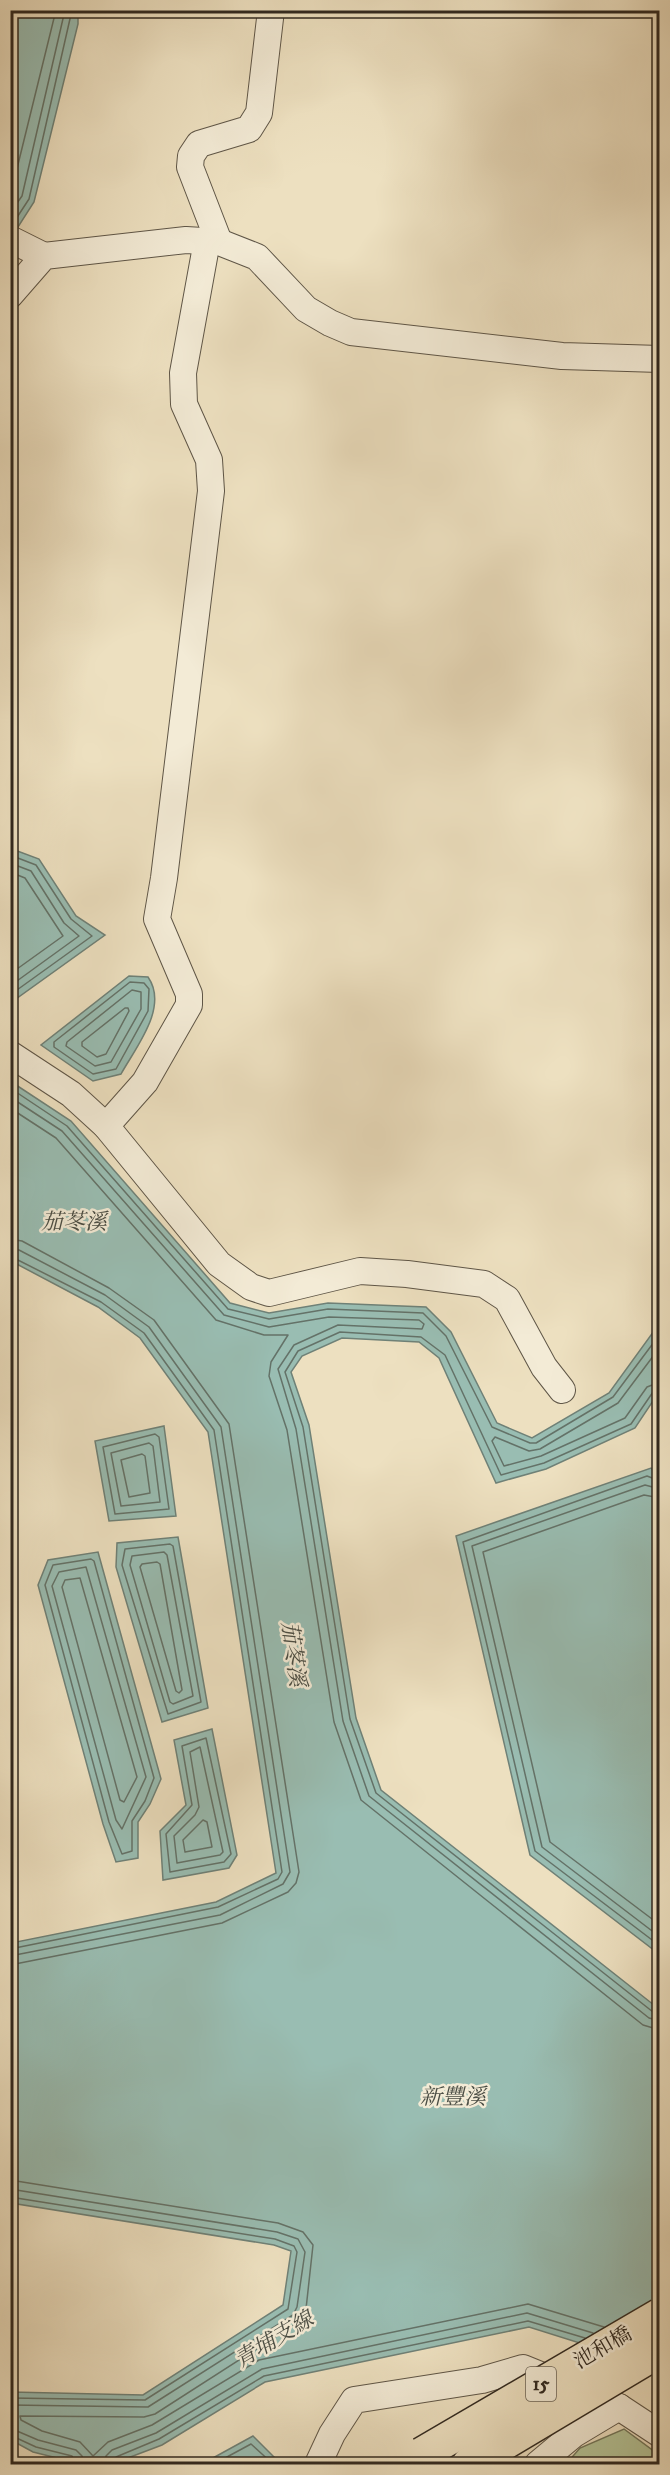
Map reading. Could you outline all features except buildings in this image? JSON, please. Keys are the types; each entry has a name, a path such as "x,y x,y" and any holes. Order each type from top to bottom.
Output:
{"main road":[{"name":"池和橋","path":"422,2454 660,2315"},
{"name":"池和橋","path":"469,2464 660,2350"}],"street":[{"path":"106,1126 145,1082 189,1005 189,994 157,919 164,878 211,491 209,460 184,404 183,373 213,242 190,167 191,156 199,144 249,129 259,113 271,10"},
{"path":"10,239 44,256 186,240 213,242 257,256 306,309 351,332 562,356 660,359"},
{"path":"10,295 44,256"},
{"path":"10,1054 71,1094 106,1126 219,1264 251,1287 269,1293 360,1271 407,1274 484,1284 507,1299 544,1367 562,1389"},
{"path":"318,2464 332,2434 354,2400 482,2380 523,2368 620,2407 660,2434"},
{"path":"560,2383 574,2434"},
{"path":"538,2464 574,2434 620,2407"}],"green space":[{"path":"624,2429 659,2455 659,2464 566,2464 580,2448"}],"water":[{"path":"13,11 78,11 78,24 34,202 11,238"},
{"path":"12,849 39,859 76,916 105,935 13,1001"},
{"path":"129,976 148,977 155,1001 148,1027 121,1074 93,1081 41,1045"},
{"name":"新豐溪","path":"10,1081 71,1121 230,1303 269,1313 328,1303 426,1307 451,1332 497,1423 532,1438 609,1393 659,1324 659,1392 635,1428 546,1469 496,1483 439,1358 419,1342 342,1338 302,1356 291,1372 309,1425 356,1718 381,1790 659,2009 659,2368 529,2327 265,2382 162,2445 112,2464 81,2464 33,2452 11,2440 11,2392 143,2395 283,2305 291,2251 274,2245 11,2203 11,1943 216,1902 276,1873 208,1432 140,1338 98,1307 11,1261"},
{"path":"164,1426 176,1516 109,1521 95,1441"},
{"path":"651,1468 660,1478 659,1954 530,1855 456,1536"},
{"path":"178,1537 208,1708 162,1722 116,1567 117,1543"},
{"path":"98,1552 161,1779 150,1804 138,1822 138,1858 116,1862 103,1824 38,1585 48,1560"},
{"path":"212,1729 237,1855 229,1868 163,1880 160,1831 186,1805 174,1740"},
{"path":"253,2436 281,2464 202,2464"}],"water label":[{"name":"茄苳溪","path":"74,1222"},
{"name":"茄苳溪","path":"293,1654"},
{"name":"青埔支線","path":"274,2340"}]}
